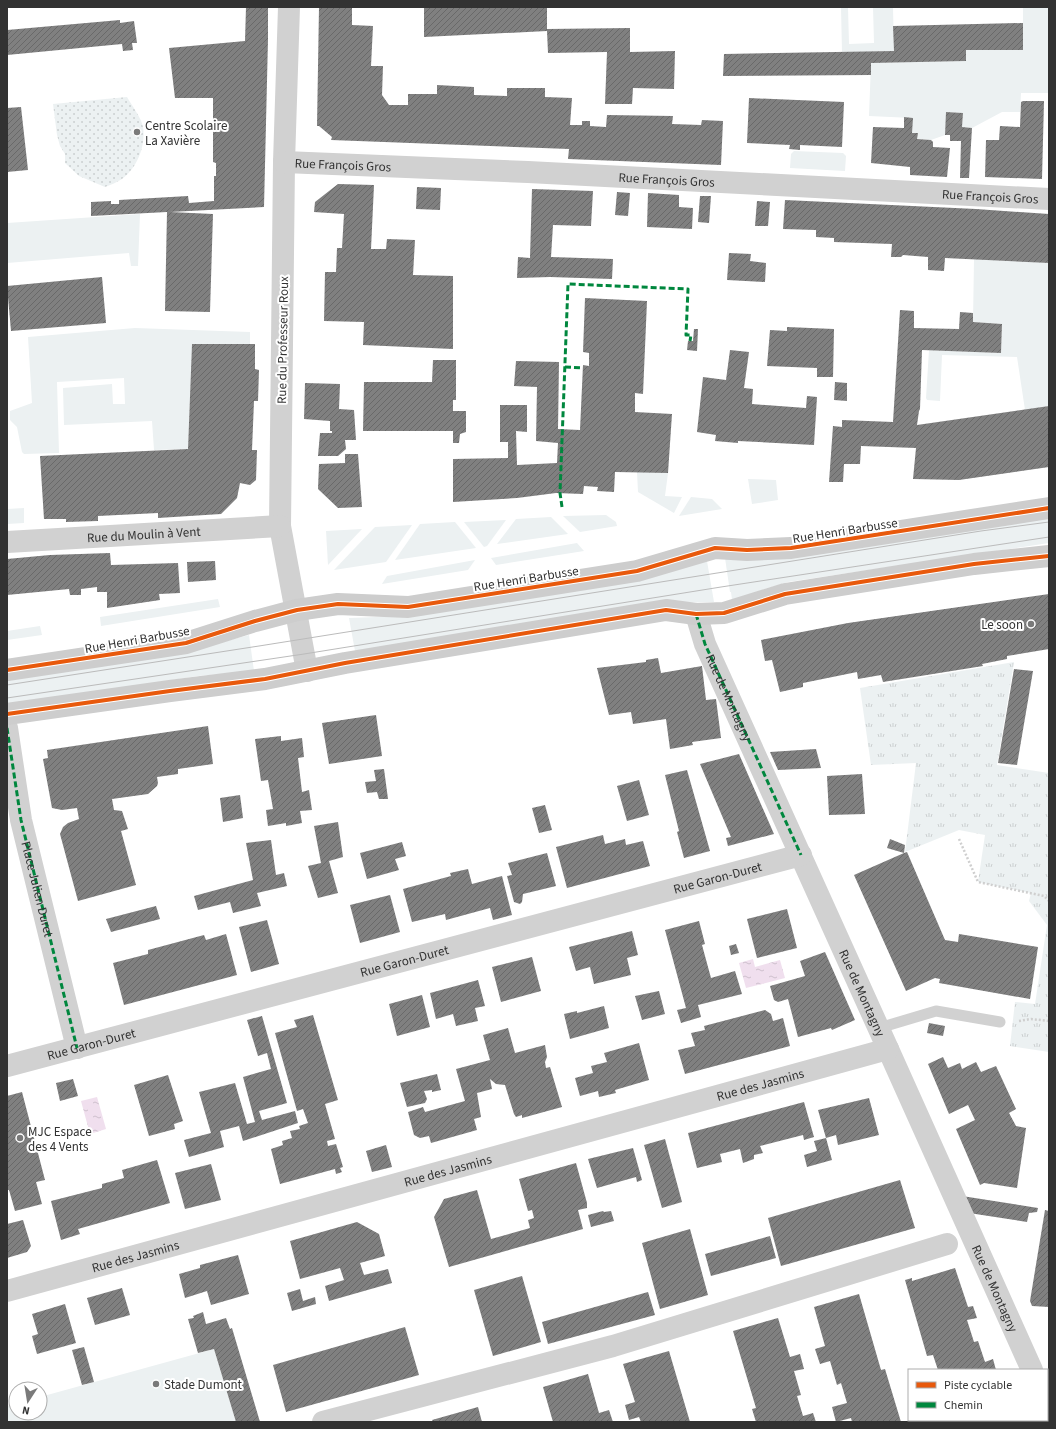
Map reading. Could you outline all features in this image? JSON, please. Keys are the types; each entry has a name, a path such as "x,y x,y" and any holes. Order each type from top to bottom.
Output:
{"street":[{"name":"Rue du Professeur Roux","path":"289,7 284,162 280,526 287,567 297,610 307,671"},
{"name":"Rue François Gros","path":"284,162 528,172 1049,199"},
{"name":"Rue Henri Barbusse","path":"7,670 186,643 255,621 297,610 338,604 408,607 636,571 715,548 747,550 790,548 1049,508"},
{"name":"Rue du Moulin à Vent","path":"7,542 280,526"},
{"path":"7,714 170,691 239,683 345,663 666,610 696,614 724,612 785,594 974,564 1049,556"},
{"name":"Rue de Montagny","path":"696,614 705,644 888,1049 959,1240 1031,1369"},
{"name":"Place Julien Duret","path":"7,728 21,820 77,1048"},
{"name":"Rue Garon-Duret","path":"7,1066 801,855"},
{"name":"Rue des Jasmins","path":"7,1291 888,1049"},
{"path":"323,1422 613,1346 959,1240"}],"lane":[{"path":"879,1028 936,1011 1000,1022"}],"path":[{"path":"959,839 978,882 1044,896 1049,902"},
{"path":"1000,1022 1031,1019 1049,1021"}],"green space":[{"path":"841,7 848,7 849,44 874,43 873,7 893,7 894,51 842,53"},
{"path":"1023,7 1049,7 1049,93 1021,93 1020,112 1002,112 972,128 962,127 963,113 947,112 945,135 931,140 917,139 917,133 912,133 912,118 869,116 871,63 965,61 966,50 1023,50"},
{"path":"127,97 142,123 144,134 142,149 132,169 122,179 105,187 79,176 65,163 65,154 60,146 57,135 53,104"},
{"path":"794,151 843,153 846,156 845,171 790,168 791,154"},
{"path":"140,214 138,266 131,266 129,253 7,263 7,223"},
{"path":"974,259 1049,263 1049,406 1025,410 1017,357 942,355 940,401 927,400 929,350 1001,353 1002,324 973,322"},
{"path":"135,328 250,332 250,344 192,344 188,449 154,450 152,421 64,425 63,388 112,384 113,404 125,404 124,378 57,382 59,453 24,454 22,452 17,427 10,420 10,411 32,403 28,337"},
{"path":"637,472 668,473 665,496 682,497 674,513 638,492"},
{"path":"748,479 776,480 778,500 752,504"},
{"path":"691,497 712,499 722,509 679,516"},
{"path":"24,508 24,523 7,524 7,509"},
{"path":"606,515 616,522 617,526 580,532 563,516"},
{"path":"551,517 568,534 497,544 516,519"},
{"path":"1049,517 1049,543 788,582 732,600 730,592 725,558"},
{"path":"506,520 487,546 484,547 464,522"},
{"path":"455,522 476,548 395,560 420,524"},
{"path":"412,525 386,562 334,570 375,527"},
{"path":"362,529 328,565 326,531"},
{"path":"577,543 584,551 496,565 491,558"},
{"path":"475,560 468,570 382,584 387,576"},
{"path":"707,561 714,602 664,603 355,651 349,618 403,616"},
{"path":"218,599 220,607 101,626 100,617"},
{"path":"40,626 42,635 7,640 7,631"},
{"path":"249,635 254,671 198,676 7,705 7,678 188,651"},
{"path":"1014,662 997,765 1049,773 1049,1052 1010,1046 1015,1002 1035,1004 1047,925 1029,901 1031,893 978,882 985,835 959,830 905,852 916,763 871,765 860,688"},
{"name":"Stade Dumont","path":"214,1349 236,1422 7,1422 8,1406 8,1421 48,1421 48,1395"}],"water":[{"path":"753,959 755,967 780,960 785,978 746,988 739,963"},
{"path":"97,1097 106,1129 90,1134 81,1101"}],"building":[{"path":"246,7 268,7 264,207 170,212 213,214 210,312 165,311 167,212 91,216 91,202 111,201 111,204 119,204 119,200 188,196 189,203 214,201 214,176 216,176 216,163 213,162 213,98 175,98 169,48 245,41"},
{"path":"319,7 352,7 352,25 373,26 371,66 383,66 382,95 389,105 408,105 408,94 437,94 437,85 474,87 474,95 507,96 507,88 545,88 545,97 572,98 570,125 582,125 582,121 590,121 590,126 606,127 607,115 673,116 672,124 701,125 702,120 723,121 721,165 568,159 569,149 331,140 332,137 317,126"},
{"path":"424,7 547,7 547,29 630,28 630,52 675,51 674,89 633,88 632,104 605,104 607,52 548,53 547,31 424,37"},
{"path":"120,20 120,23 134,21 137,43 132,43 133,50 123,51 122,44 7,55 7,30"},
{"path":"1023,23 1023,50 966,50 966,61 871,63 871,75 723,76 724,54 894,51 893,26"},
{"path":"749,98 844,102 842,147 800,145 800,150 789,149 790,145 747,143"},
{"path":"1044,101 1042,179 985,177 986,140 999,140 1000,126 1020,127 1021,102"},
{"path":"21,107 28,170 7,172 7,108"},
{"path":"946,112 963,113 962,127 972,128 969,178 960,178 961,141 950,141 950,135 945,135"},
{"path":"904,117 913,118 912,133 918,133 917,139 931,140 933,142 933,147 950,148 947,177 910,175 910,167 871,163 873,127 904,128"},
{"path":"338,184 374,185 371,249 386,249 387,239 415,240 413,275 453,276 453,349 363,345 364,322 324,321 325,272 336,272 337,248 342,248 344,214 314,212 315,202"},
{"path":"417,187 441,188 440,210 416,209"},
{"path":"532,189 593,191 591,226 553,225 551,257 613,259 612,279 550,277 517,278 518,257 530,258"},
{"path":"617,192 630,193 628,216 615,215"},
{"path":"648,193 679,195 679,207 693,208 692,229 647,227"},
{"path":"700,196 711,196 709,223 698,222"},
{"path":"785,200 1049,214 1049,263 945,258 944,271 928,270 928,257 903,255 901,257 891,257 892,244 834,242 834,238 816,237 816,230 783,229"},
{"path":"757,201 770,202 768,226 755,226"},
{"path":"729,253 751,254 750,261 766,263 765,282 727,280"},
{"path":"102,277 106,323 11,331 7,286"},
{"path":"585,298 647,301 643,394 635,393 635,412 672,414 668,473 615,472 614,492 597,491 598,487 584,486 583,494 556,493 517,498 453,502 453,459 508,458 508,442 500,442 500,405 527,405 527,432 516,431 517,465 557,463 558,443 536,441 537,387 514,386 516,361 559,362 558,429 580,430 583,365 589,366 589,353 583,352"},
{"path":"900,310 914,311 914,328 959,329 960,312 973,313 973,322 1002,324 1001,353 922,350 920,409 917,425 1049,406 1049,467 959,480 913,479 916,448 861,446 860,464 844,464 843,482 829,482 833,426 842,427 842,420 893,422"},
{"path":"787,327 834,329 833,377 817,377 817,368 767,366 770,330 787,331"},
{"path":"694,329 698,329 697,351 687,350 688,341 693,341"},
{"path":"192,344 255,344 255,369 259,370 258,401 254,401 252,450 257,450 256,480 250,485 240,483 237,498 221,514 158,518 158,513 98,516 98,521 66,522 66,519 44,519 40,456 188,449"},
{"path":"730,350 749,352 744,388 753,389 752,404 806,408 807,396 817,397 814,445 715,441 716,435 697,432 703,377 726,380"},
{"path":"433,360 456,360 456,400 453,400 453,411 466,411 466,432 460,434 459,443 453,443 453,431 363,431 364,382 432,382"},
{"path":"835,382 847,383 847,401 834,400"},
{"path":"305,383 340,384 339,409 354,410 356,440 345,440 346,449 338,456 318,456 320,433 332,433 332,431 330,431 330,421 304,419"},
{"path":"345,454 358,454 362,507 338,508 318,489 319,464 345,463"},
{"path":"110,553 111,565 178,563 180,593 159,594 160,600 107,608 107,592 97,592 97,587 81,589 81,595 70,595 69,589 7,595 7,559 50,555"},
{"path":"215,561 216,580 188,582 187,562"},
{"path":"1049,594 1049,649 1007,656 1007,659 982,664 983,666 883,682 881,675 858,679 857,672 803,683 803,687 780,692 772,660 765,661 761,640 848,623"},
{"path":"658,658 661,673 702,666 706,700 716,699 721,738 692,742 693,745 670,749 666,719 633,724 631,712 609,715 597,668 646,662 646,660"},
{"path":"1014,669 1033,671 1017,765 998,763"},
{"path":"376,715 382,756 329,764 322,723"},
{"path":"208,726 213,764 178,769 178,774 157,777 157,786 148,794 112,799 114,810 122,811 128,829 121,831 136,885 78,901 60,834 63,827 68,823 79,819 77,808 62,810 52,808 43,759 48,758 47,750"},
{"path":"281,736 281,741 302,738 304,757 298,758 302,792 309,790 312,810 300,811 302,823 286,826 286,823 268,826 266,810 273,809 268,780 261,781 255,739"},
{"path":"816,749 821,768 778,770 770,752"},
{"path":"739,754 774,834 728,846 726,838 731,837 700,764"},
{"path":"384,769 388,799 379,799 377,792 367,793 365,782 376,781 374,770"},
{"path":"687,770 710,851 684,858 665,775"},
{"path":"862,774 865,814 829,815 827,776"},
{"path":"639,780 649,815 627,821 617,786"},
{"path":"240,795 243,818 223,822 220,798"},
{"path":"545,805 552,830 539,833 532,808"},
{"path":"338,822 343,857 329,861 338,893 318,898 308,866 321,863 314,826"},
{"path":"603,835 605,844 625,839 626,845 643,841 650,866 567,888 556,847"},
{"path":"890,839 905,845 904,853 887,848"},
{"path":"271,840 276,875 284,873 287,886 257,893 261,906 233,913 230,902 198,910 194,896 253,880 246,843"},
{"path":"402,842 406,856 395,859 399,870 367,879 360,853"},
{"path":"907,852 945,940 958,942 959,934 1038,947 1030,999 939,983 940,979 935,978 906,991 854,875"},
{"path":"547,853 556,886 523,894 522,902 520,904 514,902 507,876 512,875 508,863"},
{"path":"468,869 472,884 502,876 512,915 493,920 490,908 446,920 445,914 412,922 403,889 451,876 450,873"},
{"path":"390,895 400,932 360,943 350,905"},
{"path":"156,906 160,919 111,932 106,919"},
{"path":"787,909 797,948 757,958 747,919"},
{"path":"267,920 279,964 251,972 239,927"},
{"path":"699,921 705,944 702,945 711,978 735,971 742,994 698,1005 701,1017 681,1023 677,1010 686,1008 665,930"},
{"path":"632,931 638,955 627,958 631,975 594,984 590,967 576,971 569,947"},
{"path":"226,934 237,975 124,1005 113,963 148,954 148,950 204,935 206,940"},
{"path":"736,944 739,953 731,955 729,946"},
{"path":"825,952 855,1020 832,1030 831,1028 798,1037 788,999 778,1002 774,1000 770,986 805,976 800,961"},
{"path":"532,957 541,991 501,1002 492,967"},
{"path":"478,980 485,1006 475,1008 478,1021 456,1026 453,1014 436,1019 430,993"},
{"path":"659,991 665,1014 642,1020 635,996"},
{"path":"422,995 430,1027 397,1036 389,1004"},
{"path":"604,1006 609,1028 570,1039 564,1014 577,1011 577,1013"},
{"path":"765,1010 771,1014 773,1021 783,1018 790,1046 685,1074 678,1050 695,1046 691,1033 705,1030 704,1026"},
{"path":"313,1015 338,1100 325,1104 335,1139 327,1141 328,1146 336,1144 343,1167 340,1168 342,1172 336,1174 335,1169 280,1184 271,1149 283,1145 282,1141 292,1138 290,1131 300,1129 299,1126 308,1123 303,1109 297,1111 275,1033 297,1027 294,1020"},
{"path":"262,1016 287,1103 259,1111 262,1120 295,1111 298,1123 243,1141 239,1126 220,1131 224,1147 189,1157 184,1140 211,1133 199,1092 235,1083 247,1124 255,1122 243,1077 271,1069 267,1053 258,1056 247,1020"},
{"path":"929,1023 945,1026 943,1036 927,1033"},
{"path":"508,1028 515,1053 545,1045 547,1057 545,1062 546,1068 550,1067 562,1107 522,1118 522,1115 516,1117 505,1085 496,1084 490,1079 492,1089 477,1093 481,1117 474,1119 477,1130 431,1143 429,1136 420,1138 414,1135 408,1112 423,1107 425,1112 465,1101 456,1069 490,1060 483,1035"},
{"path":"639,1043 649,1080 615,1090 616,1093 599,1097 598,1091 580,1096 575,1078 593,1073 591,1066 607,1062 604,1053"},
{"path":"943,1057 948,1068 960,1063 962,1069 976,1062 981,1072 996,1066 1016,1109 1009,1113 1016,1126 1026,1128 1017,1188 984,1183 980,1185 956,1129 975,1120 968,1105 949,1114 928,1064"},
{"path":"437,1074 441,1090 432,1092 432,1090 424,1091 427,1099 425,1103 407,1107 400,1083"},
{"path":"168,1075 183,1121 174,1124 175,1129 149,1136 134,1085"},
{"path":"73,1079 78,1096 60,1101 56,1083"},
{"name":"MJC Espace des 4 Vents","path":"22,1092 45,1180 36,1182 42,1204 15,1211 9,1190 7,1190 7,1096"},
{"path":"869,1098 879,1135 838,1145 836,1135 826,1138 818,1110"},
{"path":"804,1102 814,1137 804,1140 803,1135 760,1146 763,1153 754,1155 754,1159 743,1163 740,1149 720,1154 722,1162 697,1168 688,1133"},
{"path":"826,1138 832,1160 807,1167 804,1155 817,1151 814,1141"},
{"path":"665,1139 682,1202 662,1208 644,1145"},
{"path":"386,1145 392,1167 372,1172 366,1151"},
{"path":"633,1148 642,1180 637,1182 636,1177 597,1188 588,1159"},
{"path":"157,1160 170,1203 78,1229 80,1234 61,1240 51,1201 102,1188 102,1184 124,1178 122,1170"},
{"path":"576,1163 587,1203 587,1208 578,1210 583,1229 449,1267 434,1217 444,1199 477,1190 491,1239 530,1228 528,1220 534,1218 532,1210 528,1211 519,1179"},
{"path":"211,1164 221,1200 185,1209 175,1173"},
{"path":"900,1180 915,1228 781,1266 768,1218"},
{"path":"962,1196 1038,1208 1037,1212 1029,1213 1027,1222 969,1213"},
{"path":"1045,1210 1049,1211 1049,1307 1032,1306 1030,1301"},
{"path":"603,1211 611,1211 614,1221 591,1227 588,1215"},
{"path":"23,1220 31,1246 27,1252 7,1258 7,1224"},
{"path":"357,1222 379,1234 385,1256 360,1263 364,1275 388,1269 392,1283 329,1301 325,1286 344,1280 340,1268 300,1279 290,1241"},
{"path":"690,1229 708,1295 660,1309 642,1243"},
{"path":"770,1236 776,1258 711,1276 705,1254"},
{"path":"238,1255 249,1294 211,1305 207,1291 185,1298 179,1274 200,1268 200,1265"},
{"path":"955,1268 968,1307 973,1306 977,1318 967,1320 974,1342 978,1341 985,1362 993,1359 996,1369 938,1369 933,1355 927,1356 905,1280 912,1278 912,1281"},
{"path":"522,1276 541,1342 493,1356 474,1290"},
{"path":"122,1288 130,1315 95,1325 87,1298"},
{"path":"300,1289 303,1301 315,1297 316,1304 292,1311 287,1293"},
{"path":"648,1292 655,1315 548,1344 542,1322"},
{"path":"859,1294 881,1370 885,1369 901,1422 852,1422 851,1418 836,1422 832,1407 847,1403 841,1383 837,1385 830,1361 820,1364 815,1349 825,1346 814,1307"},
{"path":"65,1304 76,1343 37,1354 32,1336 38,1334 32,1314"},
{"path":"203,1312 206,1324 226,1318 230,1329 232,1328 260,1422 236,1422 214,1349 198,1353 188,1319 194,1318 193,1316"},
{"path":"778,1318 790,1357 800,1354 804,1369 794,1371 801,1395 797,1396 803,1416 813,1413 816,1422 756,1422 752,1409 756,1408 733,1331"},
{"path":"405,1327 419,1375 286,1412 273,1365"},
{"path":"84,1347 94,1382 82,1385 72,1350"},
{"path":"669,1351 690,1422 641,1422 639,1417 629,1420 625,1405 635,1402 623,1364"},
{"path":"588,1374 599,1413 609,1410 613,1422 553,1422 543,1387"},
{"path":"478,1407 482,1422 433,1422 432,1420"},
{"path":"957,1421 1015,1421 1015,1422"}],"tram line":[{"path":"7,685 981,531 1049,522"},
{"path":"7,698 304,654 721,587 1049,537"}],"marked path":[{"path":"562,507 560,493 568,284 688,289 686,335 691,335 690,341"},
{"path":"565,367 583,368"},
{"path":"696,614 705,644 801,855"},
{"path":"7,728 21,820 77,1048"}],"cycle path":[{"path":"7,670 186,643 255,621 297,610 338,604 408,607 637,571 715,548 747,550 791,548 1049,508"},
{"path":"7,714 265,679 345,663 666,610 696,614 724,613 785,594 974,564 1049,556"}],"place":[{"name":"Centre Scolaire La Xavière","path":"137,132"},
{"name":"Le soon","path":"1031,624"},
{"name":"MJC Espace des 4 Vents","path":"20,1138"},
{"name":"Stade Dumont","path":"156,1384"}]}
